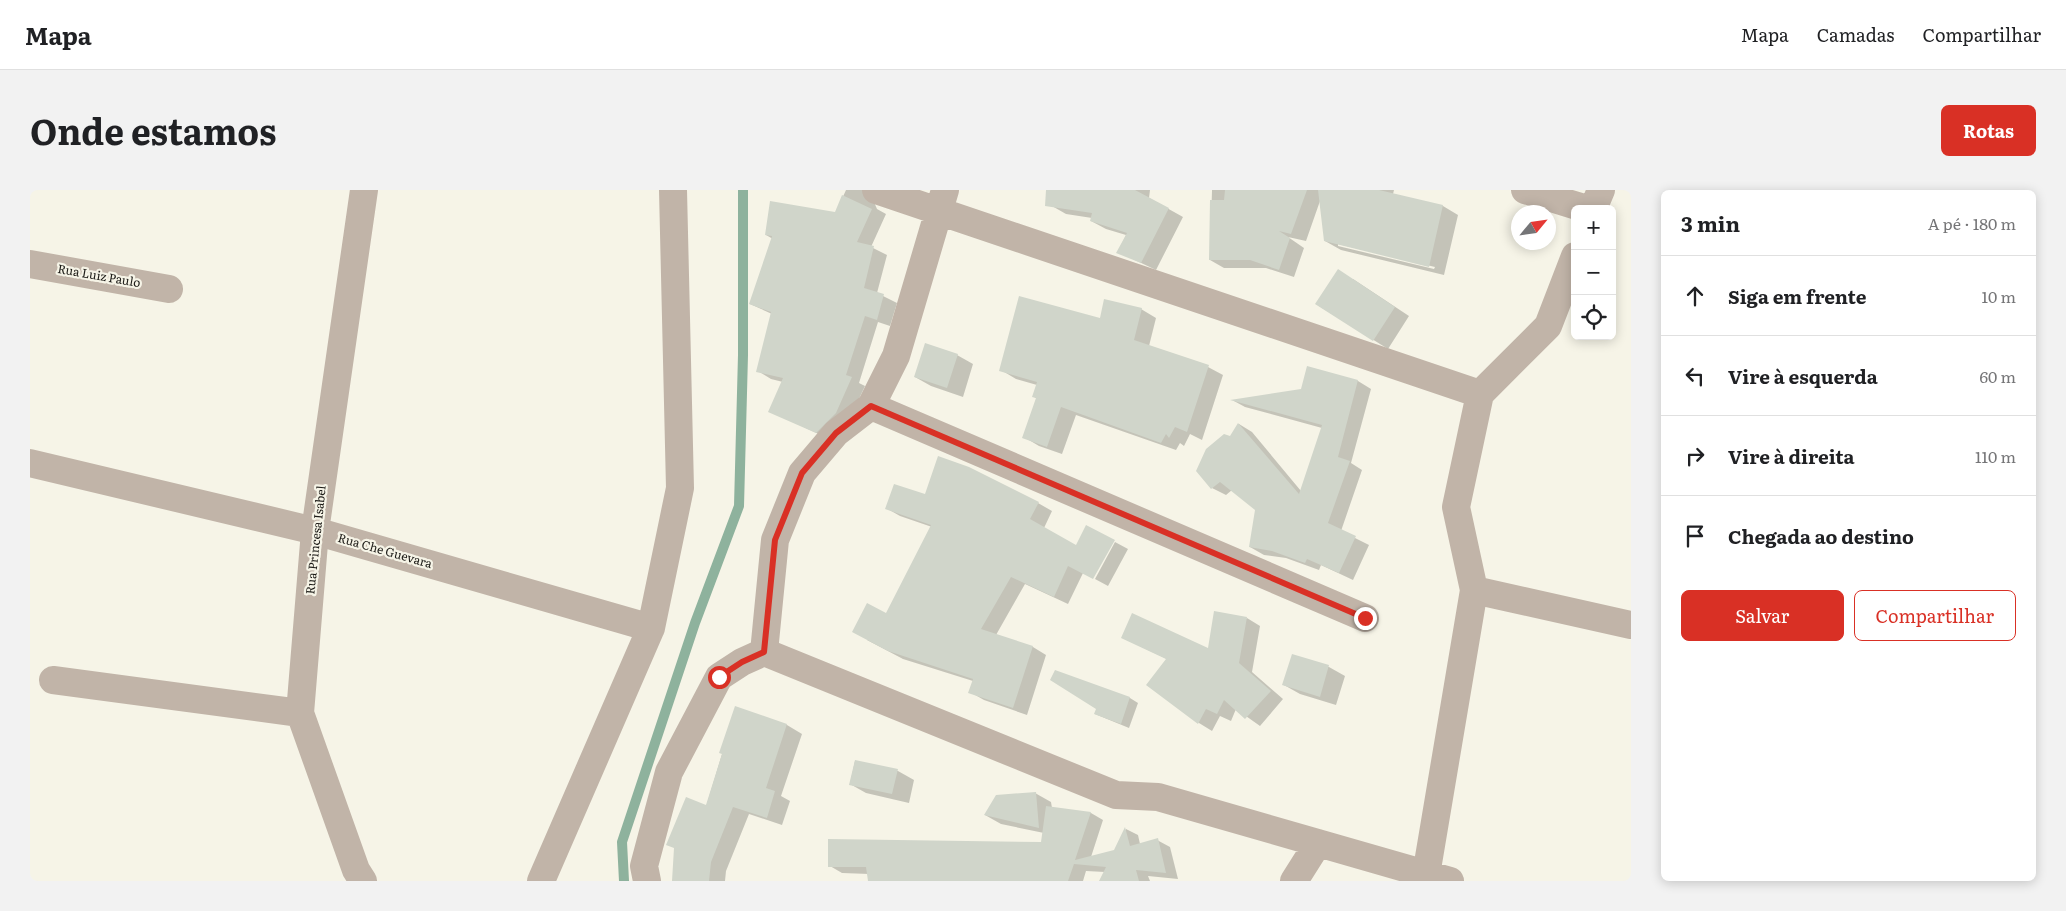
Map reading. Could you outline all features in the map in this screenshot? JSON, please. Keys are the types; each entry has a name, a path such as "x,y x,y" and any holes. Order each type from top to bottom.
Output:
{"street":[{"name":"Rua Princesa Isabel","path":"363,881 356,870 300,713 315,531 364,190"},
{"path":"541,881 651,628 680,488 673,190"},
{"path":"876,190 942,201 1480,394"},
{"path":"1525,190 1574,205"},
{"path":"1595,205 1601,190"},
{"path":"764,652 775,540 802,473 836,433 871,406 896,356 942,201"},
{"name":"Rua Luiz Paulo","path":"30,264 169,289"},
{"path":"647,881 644,866 669,772 719,677 742,662 764,652 1116,796 1158,797 1434,879 1474,590 1456,507 1480,394 1548,326 1571,266"},
{"path":"871,406 1365,618"},
{"name":"Rua Che Guevara","path":"30,463 315,531 651,628"},
{"path":"1474,590 1631,625"},
{"path":"53,680 300,713"},
{"path":"1294,881 1318,843"}],"building":[{"path":"1046,190 1135,190 1169,208 1141,263 1116,253 1127,233 1090,221 1092,213 1045,206"},
{"path":"1225,190 1307,190 1291,234 1279,231 1290,238 1279,270 1250,260 1209,260 1210,200 1224,200"},
{"path":"1318,190 1379,190 1443,205 1429,267 1324,241"},
{"path":"842,195 872,209 857,242 874,246 864,288 884,294 877,320 865,316 846,375 852,377 836,413 816,433 768,412 783,378 756,372 771,312 749,304 772,236 765,235 770,201 835,212"},
{"path":"1338,269 1395,307 1373,341 1315,304"},
{"path":"1019,296 1100,318 1104,299 1142,308 1134,340 1209,365 1187,432 1175,427 1169,438 1166,434 1161,443 1061,407 1047,447 1022,438 1036,398 1032,397 1037,382 999,371"},
{"path":"925,343 958,354 947,388 914,377"},
{"path":"1307,366 1358,380 1338,457 1350,461 1328,523 1356,536 1339,573 1307,559 1305,563 1272,551 1249,547 1255,510 1220,482 1211,489 1196,471 1206,449 1224,434 1230,436 1238,423 1299,494 1322,425 1230,400 1301,389"},
{"path":"938,456 969,467 1039,502 1030,519 1076,545 1086,525 1115,540 1093,579 1068,566 1054,597 1011,577 981,629 1033,646 1013,708 968,693 973,679 888,651 852,632 867,603 886,613 931,525 885,509 894,484 925,494"},
{"path":"1214,611 1247,617 1239,663 1271,691 1245,719 1224,700 1217,714 1206,709 1198,724 1146,685 1166,659 1121,638 1132,613 1208,648"},
{"path":"1292,654 1329,665 1320,697 1282,685"},
{"path":"1055,670 1130,697 1121,724 1094,714 1096,709 1050,680"},
{"path":"735,706 787,724 766,788 775,791 767,818 733,807 711,862 709,881 672,881 674,848 666,845 686,797 706,805 722,754 719,753"},
{"path":"855,760 898,769 892,794 849,785"},
{"path":"1036,792 1039,828 984,815 996,795"},
{"path":"1046,806 1091,812 1075,860 1114,850 1125,827 1130,846 1158,838 1166,873 1136,870 1139,881 1099,881 1106,867 1074,864 1068,881 868,881 866,867 828,867 828,839 1041,842"}],"waterway":[{"path":"624,881 622,842 695,623 739,506 743,355 743,190"}],"route":[{"path":"719,677 742,662 764,652 775,540 802,473 836,433 871,406 1365,618"}]}
